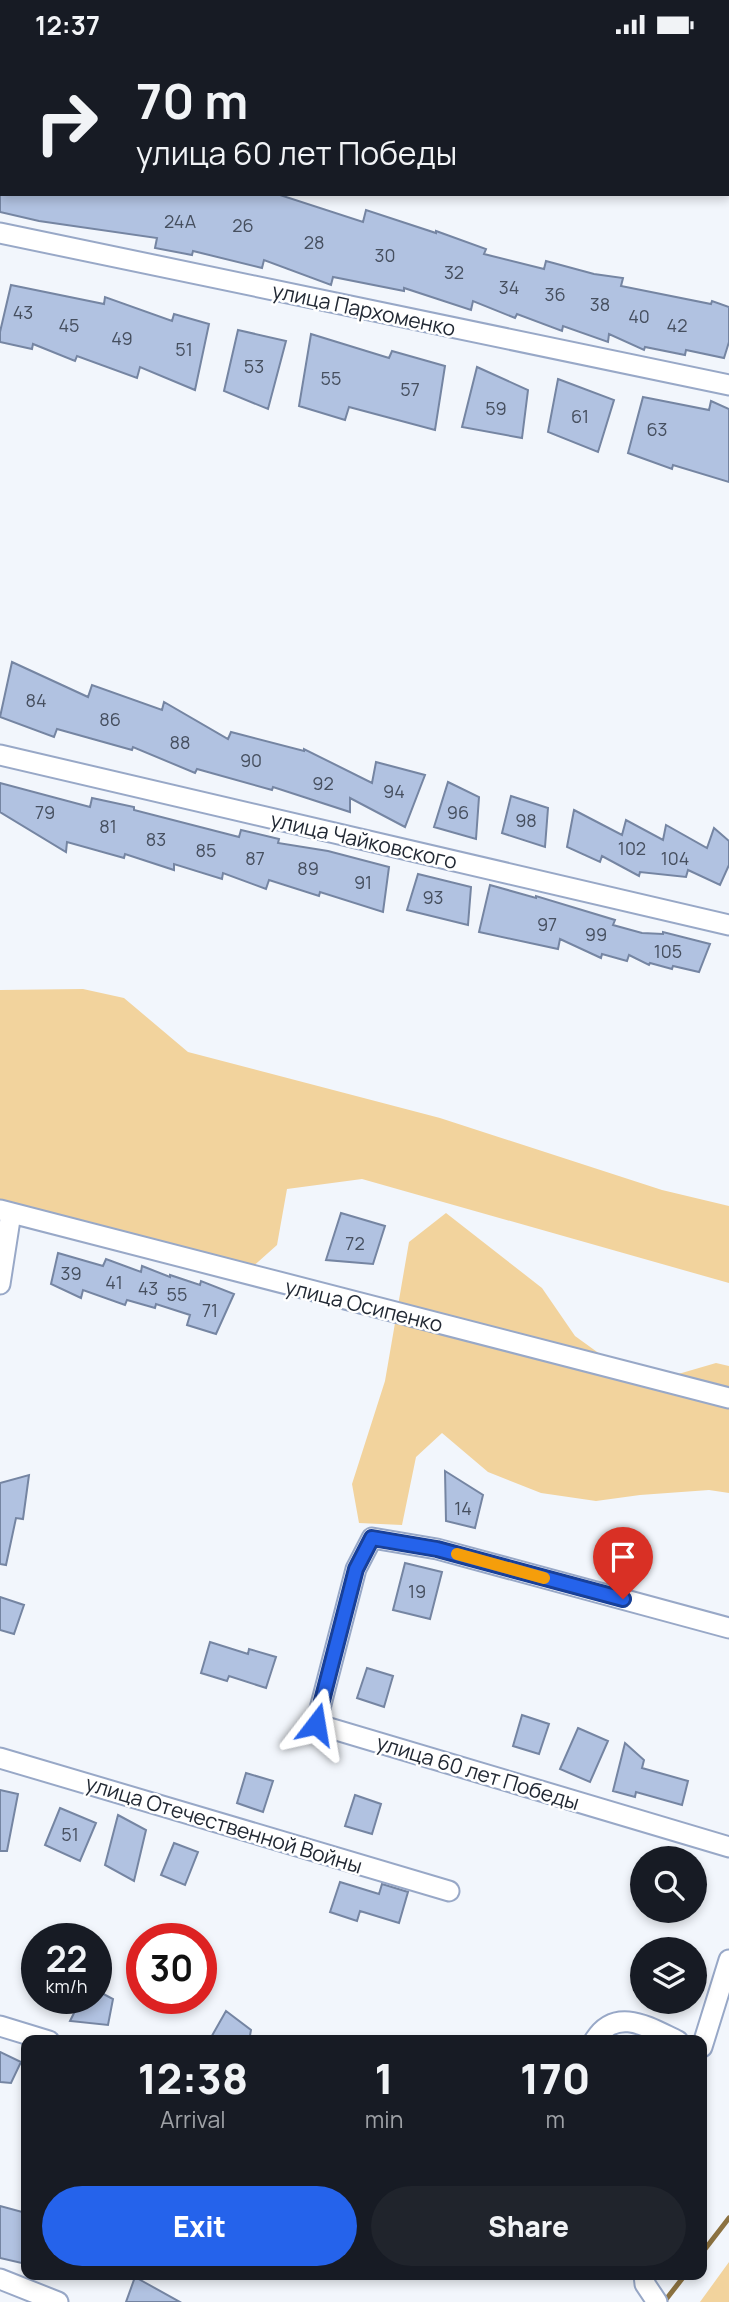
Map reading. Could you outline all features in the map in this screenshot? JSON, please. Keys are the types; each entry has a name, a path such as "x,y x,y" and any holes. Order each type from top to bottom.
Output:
{"street":[{"name":"улица Пархоменко","path":"0,233 729,385"},
{"name":"улица Чайковского","path":"0,755 729,925"},
{"path":"0,1284 5,1212"},
{"name":"улица Осипенко","path":"5,1212 729,1398"},
{"name":"улица 60 лет Победы","path":"729,1628 437,1549 372,1538 356,1569 316,1724 729,1847"},
{"name":"улица Отечественной Войны","path":"0,1758 449,1891"},
{"path":"706,2035 729,1960"},
{"path":"597,2035 617,2022 635,2021 665,2035"},
{"path":"0,2026 30,2035"},
{"path":"0,2279 58,2302"},
{"path":"645,2280 657,2302"}],"shaded area":[{"path":"83,989 124,998 188,1052 440,1118 662,1190 729,1206 729,1283 362,1179 287,1189 277,1245 239,1279 0,1201 0,990"},
{"path":"446,1213 542,1288 575,1336 622,1370 668,1377 716,1363 729,1366 729,1493 709,1490 596,1501 541,1493 488,1472 442,1433 416,1457 402,1525 359,1523 352,1484 385,1381 409,1242"},
{"path":"729,2262 729,2302 700,2302"}],"building":[{"path":"0,196 283,196 363,222 366,210 486,249 484,254 544,269 546,261 594,274 623,278 621,286 711,304 712,301 729,307 729,342 724,358 686,350 685,355 645,347 644,350 609,334 608,342 563,326 562,331 517,314 515,318 473,301 471,310 404,288 404,291 333,277 331,285 264,260 262,268 193,251 192,255 155,248 157,238 39,221 0,212"},
{"path":"11,285 104,304 105,297 172,321 174,314 209,324 195,390 140,367 137,378 77,356 75,361 33,344 32,349 0,342"},
{"path":"238,330 286,341 268,409 224,391"},
{"path":"311,334 389,358 392,351 445,366 435,430 349,407 345,420 299,406"},
{"path":"477,367 528,390 522,438 462,427"},
{"path":"558,379 614,400 598,452 548,432"},
{"path":"643,397 709,410 711,401 729,409 729,482 673,465 672,469 628,453"},
{"path":"12,662 88,697 92,685 162,710 164,702 228,739 231,732 304,749 372,783 376,762 425,775 405,827 350,798 350,812 273,787 272,790 197,769 195,773 133,747 132,750 57,729 54,737 0,717"},
{"path":"448,782 479,797 476,839 434,827"},
{"path":"0,783 90,807 92,798 134,807 134,810 239,837 241,830 279,839 278,843 328,851 389,867 383,912 320,892 319,896 269,880 266,889 223,873 222,879 174,864 174,870 125,854 124,858 67,842 66,852 0,812"},
{"path":"511,796 548,808 545,847 502,833"},
{"path":"574,810 622,835 626,820 663,840 666,825 707,848 714,828 729,841 729,865 720,885 688,870 686,877 640,872 639,876 602,856 600,862 567,847"},
{"path":"418,874 471,887 468,925 407,910"},
{"path":"490,885 615,920 613,925 642,933 663,932 710,944 699,972 673,966 672,969 650,963 649,965 629,955 627,961 602,954 601,958 560,939 558,949 479,932"},
{"path":"341,1213 385,1226 373,1264 326,1260"},
{"path":"58,1253 103,1266 106,1259 141,1272 142,1266 200,1285 201,1281 234,1294 216,1334 187,1325 190,1315 156,1304 155,1308 127,1300 125,1305 83,1290 81,1298 51,1284"},
{"path":"445,1471 483,1495 475,1528 446,1521"},
{"path":"29,1475 23,1519 16,1518 6,1565 0,1564 0,1483"},
{"path":"405,1563 442,1572 430,1619 393,1610"},
{"path":"0,1597 24,1605 14,1634 0,1630"},
{"path":"210,1642 248,1654 249,1649 276,1657 266,1688 229,1676 227,1681 201,1673"},
{"path":"367,1668 393,1676 384,1707 357,1698"},
{"path":"522,1715 549,1724 539,1754 513,1746"},
{"path":"578,1728 608,1741 590,1782 560,1769"},
{"path":"625,1743 644,1760 642,1768 688,1781 682,1805 636,1792 635,1797 613,1791"},
{"path":"246,1773 273,1781 263,1812 237,1803"},
{"path":"0,1790 18,1794 7,1851 0,1851"},
{"path":"355,1795 381,1804 372,1834 345,1826"},
{"path":"60,1808 96,1823 80,1861 45,1845"},
{"path":"118,1815 146,1830 134,1881 105,1865"},
{"path":"174,1843 198,1852 185,1885 161,1875"},
{"path":"340,1882 379,1894 382,1884 408,1892 399,1923 360,1911 357,1921 330,1912"},
{"path":"226,2011 251,2030 250,2035 212,2035"},
{"path":"74,2014 110,2014 108,2025 70,2021"},
{"path":"0,2052 21,2062 11,2083 0,2082"},
{"path":"0,2206 21,2212 21,2263 0,2258"},
{"path":"134,2280 140,2280 180,2302 126,2302"}],"waterway":[{"path":"707,2247 729,2218"},
{"path":"664,2302 681,2280"}],"slow traffic":[{"path":"457,1554 544,1578"}],"route":[{"path":"316,1724 356,1569 372,1538 437,1549 623,1599"}]}
